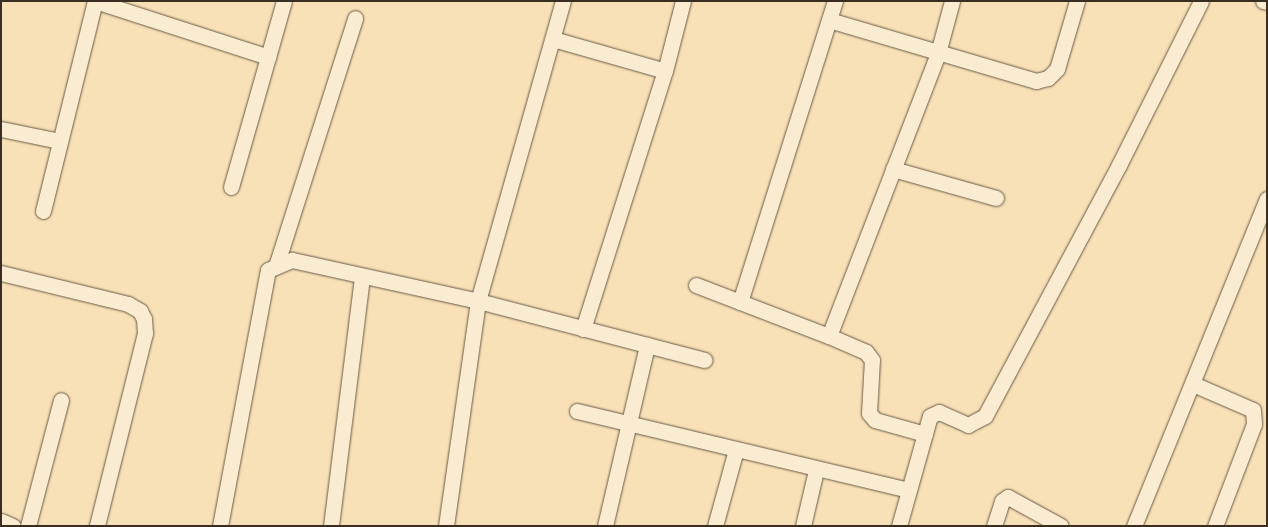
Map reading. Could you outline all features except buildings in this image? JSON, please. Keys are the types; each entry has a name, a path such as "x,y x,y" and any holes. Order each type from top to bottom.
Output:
{"street":[{"path":"43,211 95,1 268,57"},
{"path":"231,187 284,1"},
{"path":"446,526 478,301 563,1"},
{"path":"583,328 665,71 683,1"},
{"path":"740,302 835,1"},
{"path":"829,336 938,53 952,1"},
{"path":"829,20 1024,79 1048,78 1057,69 1077,1"},
{"path":"899,526 930,416 939,412 968,425 985,416 1119,165 1201,1"},
{"path":"1263,1 1267,2"},
{"path":"278,263 355,18"},
{"path":"553,39 665,71"},
{"path":"1,128 60,141"},
{"path":"893,169 996,198"},
{"path":"1134,526 1267,199"},
{"path":"220,526 261,289 268,270 278,263 292,260 478,301 704,360"},
{"path":"1,274 128,304 140,311 144,319 146,333 97,526"},
{"path":"331,526 362,276"},
{"path":"696,285 829,336 866,352 872,360 869,413 875,420 925,434"},
{"path":"605,526 647,345"},
{"path":"1193,384 1253,410 1254,424 1215,526"},
{"path":"28,526 61,400"},
{"path":"577,411 816,470 908,490"},
{"path":"715,526 736,450"},
{"path":"803,526 816,470"},
{"path":"994,526 1002,500 1008,497 1061,526"},
{"path":"1,521 13,526"}]}
